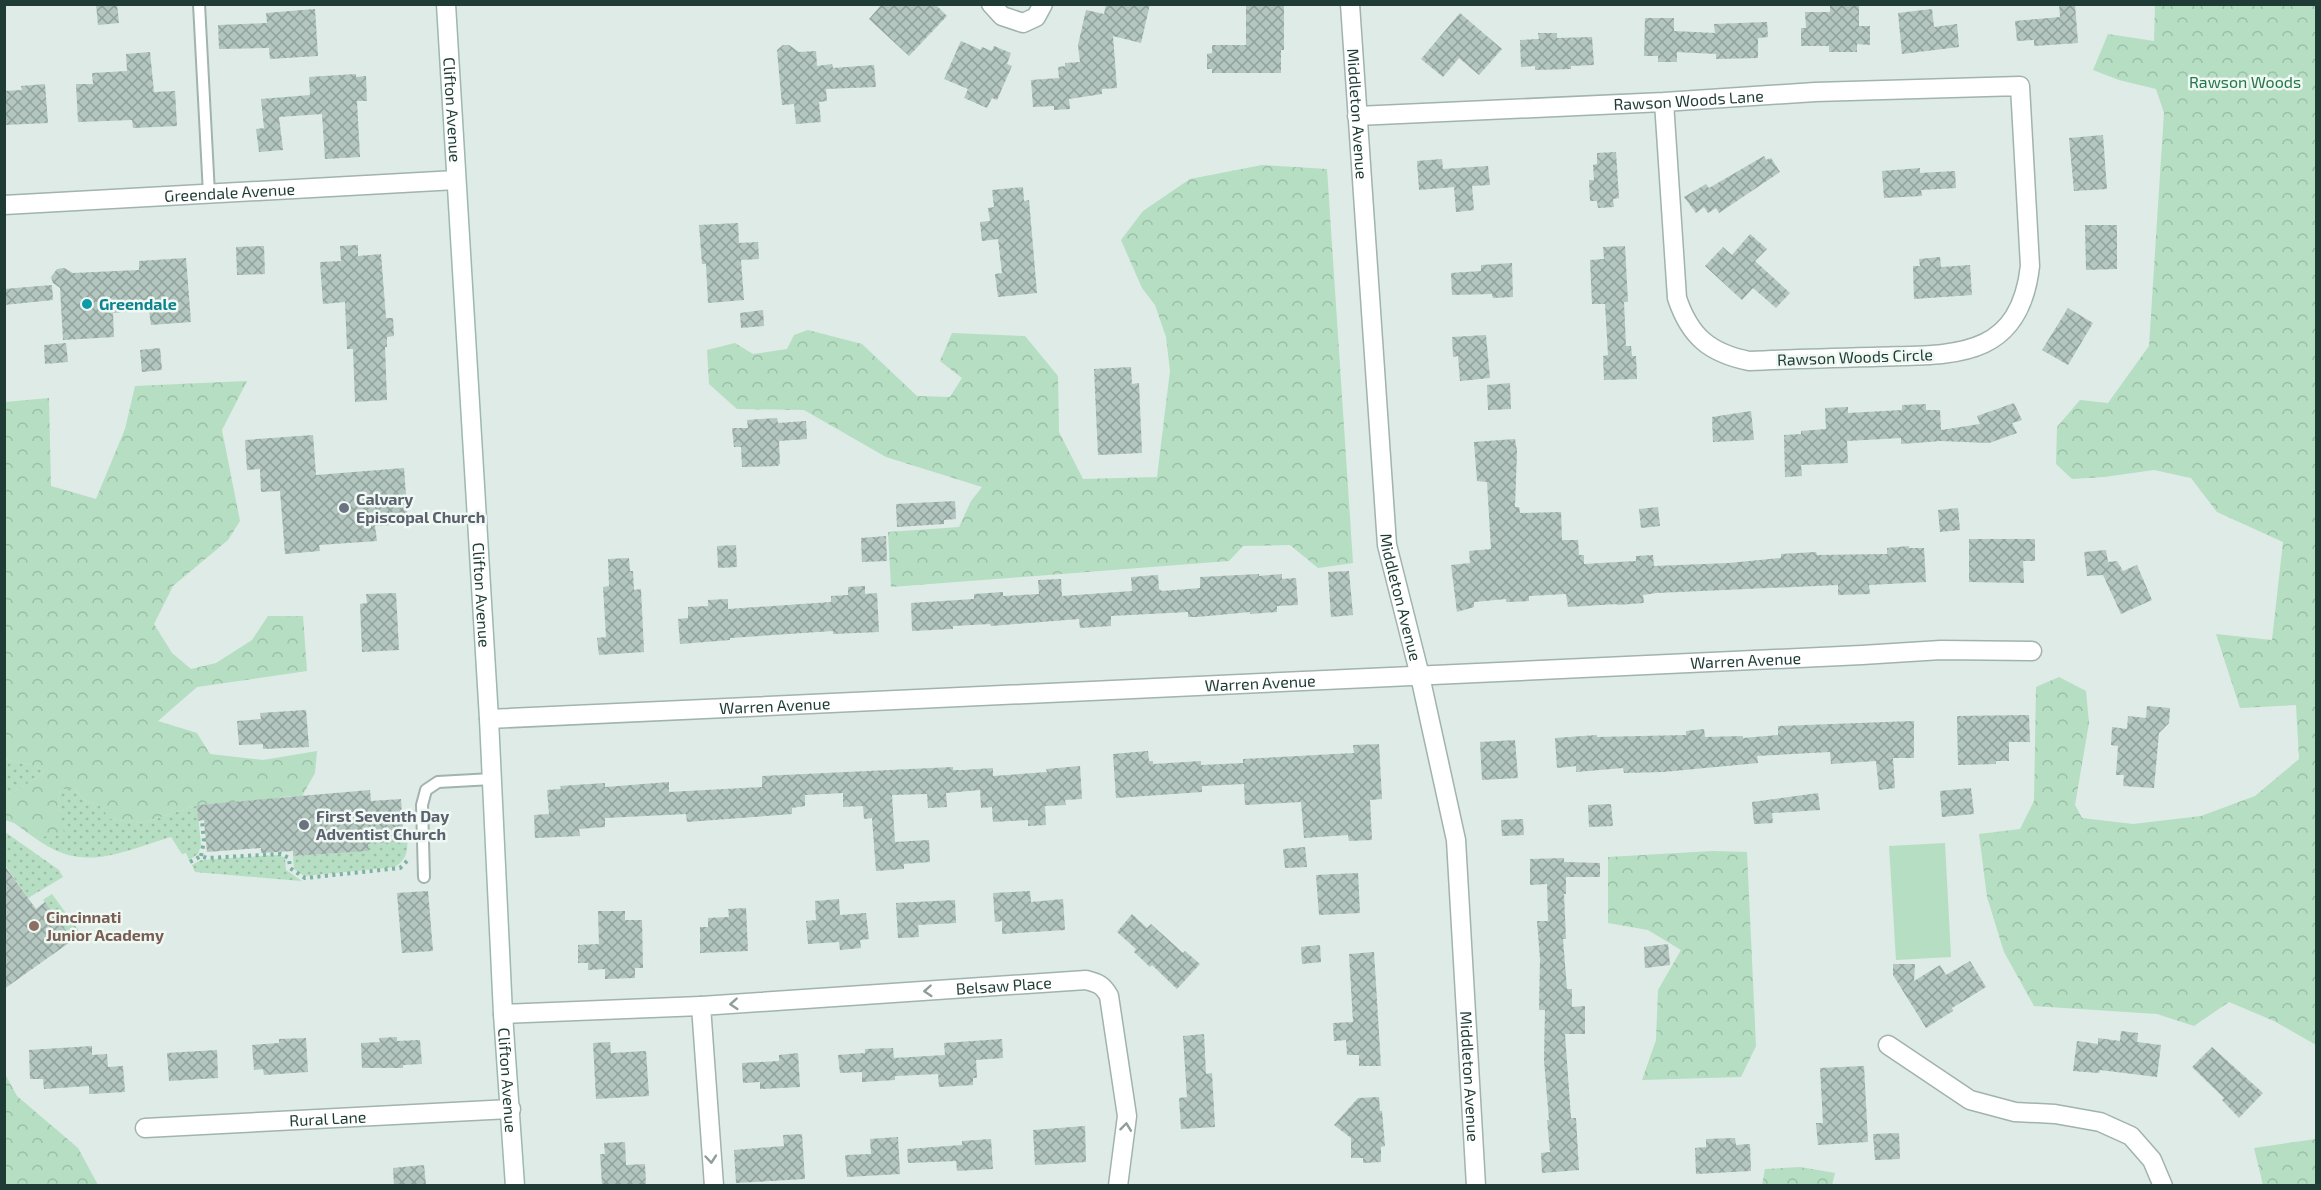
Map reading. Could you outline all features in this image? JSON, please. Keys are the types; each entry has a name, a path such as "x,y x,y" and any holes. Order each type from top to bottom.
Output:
{"street":[{"name":"Clifton Avenue","path":"446,4 489,719 503,1014 515,1185"},
{"path":"991,4 1002,16 1023,23 1036,17 1043,4"},
{"name":"Middleton Avenue","path":"1350,4 1387,545 1420,676 1456,840 1476,1185"},
{"name":"Rawson Woods Lane","path":"1356,116 1664,102 1815,92 2020,86"},
{"name":"Rawson Woods Circle","path":"1664,102 1677,298 1683,318 1695,334 1729,357 1749,361 1952,354 1985,343 2008,326 2020,308 2027,288 2030,266 2020,86"},
{"name":"Greendale Avenue","path":"4,205 456,180"},
{"name":"Warren Avenue","path":"489,719 1941,650 2032,651"},
{"name":"Belsaw Place","path":"503,1014 701,1006 1086,980 1098,983 1105,988 1109,996 1127,1116 1118,1185"},
{"path":"701,1006 714,1185"},
{"path":"1888,1045 1970,1100 2016,1112 2055,1114 2100,1122 2131,1136 2152,1160 2163,1185"},
{"name":"Rural Lane","path":"145,1128 511,1109"}],"lane":[{"path":"199,4 209,194"},
{"path":"424,877 422,805 426,790 438,782 492,779"}],"path":[{"path":"201,856 204,841 202,821"},
{"path":"190,862 201,856 207,858 281,854 289,858 290,868 305,878 400,868 409,858"}],"green space":[{"name":"Rawson Woods","path":"2155,5 2316,5 2316,1045 2274,1021 2229,1002 2194,1026 2157,1014 2034,1006 2004,952 1987,897 1979,834 2020,829 2034,801 2036,687 2059,677 2086,691 2089,723 2075,805 2082,818 2133,824 2201,816 2255,796 2299,759 2296,705 2240,708 2216,634 2272,640 2283,542 2217,512 2191,478 2154,470 2072,479 2056,464 2057,427 2080,400 2108,403 2149,346 2164,113 2156,89 2119,80 2093,70 2108,34 2154,41"},
{"path":"1262,165 1327,169 1353,563 1318,568 1290,545 1243,546 1229,561 891,587 888,532 959,527 971,501 982,487 886,457 804,410 737,409 709,384 707,350 735,343 753,354 787,349 794,335 808,330 862,344 917,396 950,397 962,378 940,361 952,333 1025,336 1058,376 1059,432 1083,479 1157,477 1170,371 1166,337 1155,305 1142,288 1121,240 1143,211 1190,179"},
{"path":"247,381 222,430 240,521 228,540 173,586 154,624 172,653 191,669 216,663 252,640 268,616 303,616 307,671 197,687 158,721 197,733 210,754 263,760 317,751 315,773 302,796 280,797 280,803 260,800 197,805 143,823 110,819 99,805 87,802 74,789 60,789 58,803 64,833 35,838 14,823 5,820 5,794 20,789 44,772 35,766 5,758 5,402 49,398 51,486 96,499 125,429 135,386"},
{"path":"4,758 35,766 44,772 20,789 5,794"},
{"path":"60,789 74,789 87,802 99,805 111,819 143,823 197,805 201,845 198,854 189,860 186,853 182,854 171,837 102,857 69,855 53,849 35,838 63,832 58,803"},
{"path":"403,828 406,828 406,855 395,867 304,876 294,869 293,856 368,851 368,844 404,841"},
{"path":"5,832 59,870 63,877 28,898 5,865"},
{"path":"1945,843 1951,957 1896,960 1889,846"},
{"path":"1713,851 1747,852 1756,1046 1741,1077 1642,1080 1656,1040 1658,990 1681,950 1648,930 1608,923 1608,857"},
{"path":"279,855 285,858 286,870 302,881 195,872 192,865 201,860"},
{"path":"52,894 81,934 73,940 43,900"},
{"path":"4,1072 17,1096 78,1148 98,1185 5,1185"},
{"path":"2316,1139 2316,1185 2263,1185 2254,1148"},
{"path":"1800,1167 1835,1173 1832,1185 1762,1185 1765,1169"}],"building":[{"path":"96,4 117,4 119,23 98,25"},
{"path":"882,4 935,4 947,16 909,56 869,19"},
{"path":"1106,4 1150,4 1141,43 1113,36 1117,88 1102,89 1102,94 1069,99 1070,109 1054,110 1054,106 1033,107 1031,80 1059,78 1058,67 1065,66 1065,63 1080,62 1078,45 1086,10 1104,14"},
{"path":"1246,4 1284,4 1284,50 1281,50 1281,73 1212,73 1212,69 1207,69 1207,54 1212,53 1212,45 1246,45"},
{"path":"2059,4 2075,4 2078,43 2034,46 2034,40 2017,41 2015,21 2060,17"},
{"path":"1830,5 1859,5 1859,26 1870,26 1870,45 1857,44 1857,52 1829,52 1829,46 1801,46 1801,28 1806,28 1805,12 1830,12"},
{"path":"315,9 318,56 270,59 269,48 219,49 218,25 267,23 266,13"},
{"path":"1932,9 1934,27 1957,24 1959,47 1902,54 1898,13"},
{"path":"1460,13 1502,49 1479,75 1459,58 1443,77 1421,59"},
{"path":"1645,18 1674,18 1674,31 1715,33 1714,24 1767,22 1768,37 1758,38 1758,58 1716,59 1716,54 1677,52 1677,62 1658,62 1658,56 1644,56"},
{"path":"1538,33 1557,33 1557,38 1592,37 1594,65 1571,66 1571,69 1535,70 1535,66 1521,67 1520,40 1539,39"},
{"path":"961,41 981,50 982,47 992,51 994,46 1011,53 1007,64 1012,66 997,100 992,98 987,108 964,98 968,89 944,79"},
{"path":"783,45 789,45 799,52 816,51 817,66 832,64 833,68 874,65 876,87 826,89 827,101 819,102 821,122 796,124 794,104 782,105 777,50"},
{"path":"150,52 154,92 175,91 177,126 133,128 132,120 78,122 76,84 93,84 92,73 127,71 126,54"},
{"path":"356,74 356,77 366,76 367,101 357,101 360,157 325,159 322,114 279,117 283,150 259,152 256,129 264,128 261,99 310,95 309,77"},
{"path":"45,84 48,123 4,125 4,91 22,90 21,86"},
{"path":"2103,135 2107,189 2074,191 2069,138"},
{"path":"1616,152 1619,198 1613,199 1614,207 1598,208 1597,201 1590,201 1589,180 1594,180 1593,165 1597,164 1597,153"},
{"path":"1764,156 1766,160 1771,158 1780,172 1719,213 1716,208 1708,213 1704,207 1696,213 1684,197 1706,184 1709,188"},
{"path":"1442,159 1443,169 1488,166 1490,185 1472,186 1474,210 1456,212 1454,187 1419,190 1417,161"},
{"path":"1920,168 1920,173 1955,171 1956,188 1921,190 1922,196 1884,198 1882,171"},
{"path":"1023,187 1024,201 1029,200 1037,293 998,297 995,274 1002,273 998,239 982,241 980,222 990,221 988,208 994,207 992,190"},
{"path":"738,223 739,243 758,242 759,259 741,260 744,300 708,303 706,264 702,264 699,225"},
{"path":"2085,225 2117,225 2117,269 2086,270"},
{"path":"1750,234 1767,249 1755,261 1790,293 1776,308 1753,288 1742,300 1705,266 1723,247 1732,255"},
{"path":"358,245 358,256 381,254 386,318 393,318 394,336 387,337 387,347 385,347 387,400 355,402 353,349 347,349 345,302 323,304 320,262 341,261 340,246"},
{"path":"264,246 265,274 237,275 236,247"},
{"path":"1625,246 1628,302 1624,302 1626,346 1631,346 1632,356 1636,356 1637,379 1604,380 1603,356 1608,355 1605,304 1592,304 1590,260 1604,259 1603,247"},
{"path":"1940,257 1941,267 1970,265 1972,295 1914,299 1913,266 1920,266 1919,259"},
{"path":"186,258 191,322 151,325 149,310 113,313 114,337 63,340 60,288 53,283 51,277 57,269 64,268 73,273 139,270 139,261"},
{"path":"1512,263 1513,297 1493,298 1492,294 1452,295 1451,273 1481,271 1481,265"},
{"path":"52,285 53,300 4,305 4,289"},
{"path":"2068,308 2093,323 2068,365 2042,350"},
{"path":"763,310 764,326 741,328 740,313"},
{"path":"1486,335 1490,378 1460,381 1458,356 1453,357 1452,337"},
{"path":"66,343 68,362 45,364 44,345"},
{"path":"160,348 162,370 142,372 140,350"},
{"path":"1131,367 1132,384 1139,383 1142,453 1098,455 1094,369"},
{"path":"1510,383 1511,409 1488,410 1487,385"},
{"path":"2014,403 2022,420 2012,423 2017,433 1989,443 1941,441 1901,444 1901,438 1847,441 1848,463 1801,465 1802,476 1785,477 1784,435 1826,429 1825,408 1848,407 1848,413 1902,410 1902,405 1926,404 1926,410 1940,410 1941,430 1980,424 1977,416"},
{"path":"1751,411 1754,440 1713,442 1712,417"},
{"path":"777,418 778,423 806,421 807,439 779,441 780,463 778,466 742,467 741,447 734,447 732,428 748,428 747,420"},
{"name":"Calvary Episcopal Church","path":"313,435 316,475 404,468 408,524 375,526 377,541 319,545 320,551 285,554 280,491 261,492 260,469 247,470 245,440"},
{"path":"1515,439 1517,451 1515,507 1519,507 1520,513 1561,512 1562,540 1578,540 1579,555 1584,555 1584,564 1636,561 1636,556 1653,555 1654,566 1729,563 1781,558 1781,554 1816,552 1817,555 1887,554 1887,548 1909,546 1909,548 1924,548 1926,582 1869,585 1870,594 1838,595 1838,585 1656,593 1643,595 1644,603 1568,607 1566,594 1529,596 1529,601 1506,602 1506,599 1474,602 1474,607 1457,612 1451,565 1470,563 1469,551 1491,549 1487,482 1477,481 1474,442"},
{"path":"955,501 956,519 944,520 944,524 897,527 896,504"},
{"path":"1658,507 1660,526 1641,528 1639,509"},
{"path":"1958,508 1960,530 1940,532 1938,510"},
{"path":"886,536 887,561 862,562 861,538"},
{"path":"1969,539 2035,539 2035,561 2023,561 2024,583 1969,582"},
{"path":"736,545 737,567 718,568 717,546"},
{"path":"2106,550 2108,562 2117,561 2123,571 2137,565 2152,600 2121,614 2103,575 2087,576 2084,552"},
{"path":"629,558 630,571 633,571 634,590 641,589 644,652 599,655 597,638 606,637 603,587 609,586 608,559"},
{"path":"1349,571 1353,615 1331,617 1328,572"},
{"path":"1259,574 1259,576 1282,574 1282,579 1296,578 1298,605 1277,606 1277,612 1250,614 1250,612 1188,617 1188,612 1111,616 1111,626 1080,628 1079,619 991,626 990,624 953,626 953,629 912,631 911,603 974,599 974,594 1003,592 1003,596 1039,594 1038,580 1061,579 1062,596 1132,591 1131,577 1158,575 1159,589 1162,591 1200,588 1200,577"},
{"path":"865,586 865,594 877,593 879,632 833,634 833,631 680,644 678,619 688,618 688,607 708,606 708,600 728,599 728,609 831,602 831,596 848,595 848,587"},
{"path":"396,593 399,650 362,652 360,604 367,603 366,594"},
{"path":"2147,706 2170,708 2169,723 2159,733 2154,788 2123,786 2124,775 2116,775 2118,746 2111,745 2112,727 2127,729 2128,716 2146,718"},
{"path":"306,710 309,747 263,749 263,744 239,745 237,721 261,719 260,713"},
{"path":"2029,715 2030,742 2009,742 2009,761 1996,761 1996,764 1958,765 1957,716"},
{"path":"1914,721 1914,758 1893,758 1895,788 1879,790 1876,761 1831,764 1830,752 1757,756 1758,763 1663,772 1624,773 1623,768 1576,772 1576,766 1557,768 1555,738 1597,735 1597,737 1686,735 1686,731 1704,729 1705,737 1743,736 1743,738 1778,735 1778,726"},
{"path":"1515,740 1518,778 1482,780 1480,742"},
{"path":"1379,744 1382,799 1370,800 1372,840 1349,841 1348,835 1304,838 1301,802 1245,805 1244,784 1202,786 1202,792 1116,798 1113,754 1148,751 1149,761 1153,761 1153,764 1201,761 1201,765 1243,763 1243,759 1354,753 1353,745"},
{"path":"1080,766 1082,799 1065,800 1066,805 1045,806 1046,825 1028,826 1028,820 993,822 992,807 981,808 980,790 946,793 947,807 928,808 927,794 892,795 895,842 929,840 930,862 904,864 904,869 876,871 872,818 864,819 863,806 843,807 843,793 805,795 805,806 792,808 792,814 687,822 686,814 605,818 605,827 579,829 580,836 535,838 534,815 549,814 547,790 561,789 560,786 605,783 605,787 669,782 669,792 762,787 762,776 953,767 953,770 993,768 993,776 1047,772 1046,769"},
{"path":"1971,788 1974,814 1942,817 1940,791"},
{"name":"First Seventh Day Adventist Church","path":"370,790 371,801 401,799 404,841 368,844 369,851 293,856 293,851 261,853 261,848 207,852 204,820 198,821 197,805"},
{"path":"1818,793 1820,810 1772,813 1773,823 1754,824 1752,802"},
{"path":"1611,804 1613,826 1589,827 1588,805"},
{"path":"1523,819 1524,835 1502,836 1501,820"},
{"path":"1305,847 1307,867 1285,868 1283,849"},
{"path":"1564,858 1564,862 1600,863 1600,877 1566,877 1566,894 1564,894 1566,939 1563,939 1567,989 1572,989 1572,1007 1585,1006 1585,1034 1565,1034 1571,1118 1576,1118 1579,1170 1542,1173 1541,1153 1550,1152 1544,1060 1545,1010 1539,1010 1540,959 1537,921 1548,921 1547,884 1530,885 1530,859"},
{"name":"Cincinnati Junior Academy","path":"4,865 36,909 45,902 73,940 4,989"},
{"path":"1358,873 1360,913 1319,915 1316,875"},
{"path":"428,891 433,951 402,953 397,893"},
{"path":"1030,891 1031,902 1063,899 1065,930 1002,934 1002,921 995,922 993,893"},
{"path":"839,899 840,915 866,913 869,939 860,940 861,948 840,950 839,942 808,944 806,921 816,920 815,901"},
{"path":"955,900 956,923 918,925 919,937 898,938 896,903"},
{"path":"746,908 748,951 700,953 700,927 708,927 708,918 729,917 728,909"},
{"path":"598,911 625,911 625,920 642,920 643,968 635,968 635,978 605,979 605,969 588,970 588,963 578,963 578,945 599,944"},
{"path":"1132,914 1147,928 1151,924 1183,953 1185,951 1200,964 1177,989 1152,965 1150,967 1134,952 1136,949 1117,932"},
{"path":"1668,944 1670,965 1645,968 1644,947"},
{"path":"1320,945 1321,962 1302,964 1301,947"},
{"path":"1374,952 1381,1066 1359,1066 1359,1055 1347,1055 1346,1040 1334,1041 1333,1023 1353,1022 1349,954"},
{"path":"1970,961 1986,987 1952,1008 1953,1011 1926,1028 1893,975 1893,964 1915,964 1914,981 1940,965 1946,975"},
{"path":"2121,1031 2138,1033 2137,1042 2161,1045 2157,1077 2100,1070 2099,1073 2073,1071 2077,1041 2098,1044 2098,1038 2120,1041"},
{"path":"1204,1034 1206,1074 1212,1073 1215,1127 1181,1129 1179,1098 1187,1097 1183,1036"},
{"path":"397,1037 397,1041 420,1040 422,1064 403,1065 403,1068 362,1068 361,1043 380,1042 379,1038"},
{"path":"306,1038 308,1072 264,1075 263,1069 254,1070 252,1045 279,1043 279,1039"},
{"path":"1002,1039 1003,1058 976,1060 977,1078 973,1078 973,1085 939,1087 938,1074 895,1076 895,1080 862,1082 862,1072 840,1073 838,1055 865,1053 865,1049 893,1048 894,1058 945,1055 944,1043"},
{"path":"610,1042 611,1053 646,1051 649,1096 596,1099 593,1043"},
{"path":"92,1046 92,1055 107,1054 108,1067 123,1066 125,1092 89,1094 89,1086 44,1089 43,1079 30,1079 29,1050"},
{"path":"2212,1047 2263,1093 2239,1118 2222,1100 2224,1098 2192,1067"},
{"path":"217,1050 218,1078 169,1081 167,1053"},
{"path":"798,1053 800,1087 760,1089 760,1082 743,1083 742,1063 779,1061 779,1055"},
{"path":"1864,1066 1868,1142 1818,1145 1816,1123 1823,1123 1820,1068"},
{"path":"1379,1097 1385,1146 1381,1147 1381,1162 1363,1163 1363,1158 1351,1158 1351,1138 1334,1125 1358,1098"},
{"path":"1085,1126 1086,1162 1035,1165 1033,1130"},
{"path":"1899,1133 1900,1159 1875,1160 1873,1134"},
{"path":"802,1134 805,1179 736,1183 734,1150 784,1146 783,1135"},
{"path":"898,1137 900,1174 847,1177 845,1155 871,1154 870,1139"},
{"path":"1735,1138 1736,1145 1750,1144 1751,1171 1696,1174 1695,1148 1706,1147 1706,1139"},
{"path":"991,1139 993,1169 957,1171 956,1161 908,1163 907,1149 962,1145 962,1141"},
{"path":"625,1142 626,1165 645,1164 646,1185 602,1185 600,1154 605,1154 604,1143"},
{"path":"424,1165 426,1185 394,1185 393,1168"}],"place":[{"name":"Greendale","path":"87,304"},
{"name":"Calvary Episcopal Church","path":"344,508"},
{"name":"First Seventh Day Adventist Church","path":"304,825"},
{"name":"Cincinnati Junior Academy","path":"34,926"}]}
